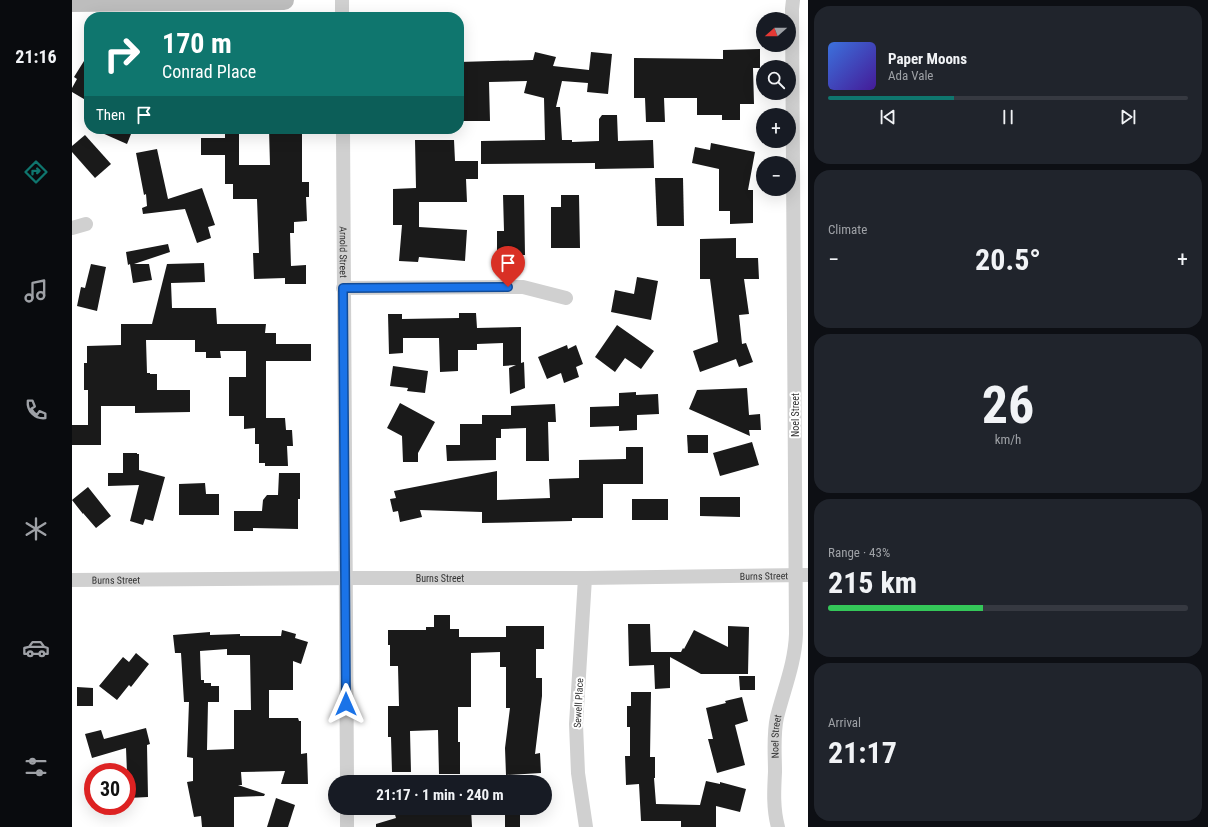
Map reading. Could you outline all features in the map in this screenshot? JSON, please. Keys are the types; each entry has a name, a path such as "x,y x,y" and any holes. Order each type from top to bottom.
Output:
{"street":[{"path":"72,2 284,0"},
{"path":"342,0 342,12"},
{"name":"Noel Street","path":"778,827 774,799 775,731 794,658 802,575 793,0"},
{"name":"Arnold Street","path":"342,134 347,775"},
{"path":"72,228 86,224"},
{"path":"343,288 523,287 566,298"},
{"name":"Burns Street","path":"72,580 585,578 802,575"},
{"name":"Sewell Place","path":"585,578 576,724 578,773 586,827"},
{"path":"347,815 347,827"}],"building":[{"path":"756,49 756,52 760,52 760,60 756,60 756,68 753,68 754,104 740,104 740,120 722,120 722,115 697,115 697,98 664,98 665,122 646,122 645,98 634,98 634,58 723,59 723,50"},
{"path":"535,52 556,57 553,66 589,70 591,52 612,54 608,94 587,92 588,83 562,81 556,107 560,107 562,140 572,140 572,142 599,141 599,119 602,115 617,115 618,141 653,140 654,168 595,169 595,163 481,164 481,141 545,140 544,98 524,93 527,81 489,82 490,121 464,121 464,62 533,60"},
{"path":"84,61 84,99 72,92 72,88 77,79 74,77"},
{"path":"104,134 131,134 127,144"},
{"path":"225,134 239,134 239,165 270,165 269,134 302,134 302,182 309,182 309,197 306,197 307,221 294,222 294,233 290,233 291,266 306,265 306,284 285,284 285,278 254,279 253,253 259,253 257,199 233,199 233,184 225,184 225,155 201,155 201,138 225,138"},
{"path":"85,135 111,164 95,178 72,152 72,146"},
{"path":"415,140 454,140 455,161 478,161 478,179 466,179 467,202 419,202 419,227 467,230 465,261 419,257 418,262 399,261 402,225 393,225 393,189 416,188"},
{"path":"711,143 755,152 748,190 753,190 753,223 730,224 730,211 719,211 719,169 692,163 695,147 710,150"},
{"path":"157,149 168,199 202,188 215,225 208,227 211,238 197,243 185,209 143,214 142,208 147,206 146,194 144,195 136,153"},
{"path":"655,178 683,178 684,226 657,226"},
{"path":"503,195 524,195 525,255 497,255 497,231 504,231"},
{"path":"561,195 579,195 580,248 551,248 551,207 561,207"},
{"path":"736,238 736,258 758,258 759,279 744,279 749,314 739,315 742,344 746,343 753,362 739,367 736,359 700,372 693,351 718,342 710,279 700,279 700,239"},
{"path":"168,244 170,252 134,264 149,264 152,280 133,283 130,264 128,265 126,252"},
{"path":"204,263 205,282 171,283 172,308 216,308 217,324 266,324 265,333 276,333 276,344 311,344 311,361 266,361 266,418 285,418 286,430 292,430 293,446 287,446 288,466 265,466 265,463 259,463 259,444 255,444 255,428 244,429 244,416 229,416 229,377 246,377 246,351 220,351 221,358 206,358 206,352 195,352 195,340 146,340 147,373 157,374 157,390 190,390 190,412 135,413 135,406 101,406 101,445 72,445 72,425 88,425 88,390 84,390 84,363 87,363 87,346 121,345 121,324 152,324 167,264"},
{"path":"91,264 106,267 97,311 77,306 81,287 85,288"},
{"path":"637,277 658,281 651,320 611,312 615,290 634,294"},
{"path":"459,313 476,313 477,328 521,327 521,363 524,362 525,388 510,394 509,368 516,365 503,366 503,343 477,344 477,350 458,350 458,371 440,372 439,338 403,338 403,353 389,354 388,314 402,314 402,319 459,318"},
{"path":"617,325 654,351 641,369 625,358 615,372 595,357"},
{"path":"567,345 568,349 576,345 583,364 576,367 579,377 564,383 561,373 547,379 538,357"},
{"path":"393,366 428,371 425,393 407,391 408,388 390,386"},
{"path":"747,388 749,415 760,414 761,430 749,430 750,436 689,409 697,390"},
{"path":"636,392 636,395 658,394 659,414 637,415 637,430 619,431 619,426 590,427 590,407 619,406 619,393"},
{"path":"400,403 435,422 418,453 418,462 403,462 402,436 387,428"},
{"path":"555,404 556,422 548,422 549,461 526,461 526,428 501,429 501,438 496,438 496,460 447,461 446,445 460,445 460,424 482,424 482,415 511,415 511,406"},
{"path":"687,435 708,435 708,453 688,453"},
{"path":"752,442 759,465 720,476 713,453"},
{"path":"626,447 643,447 643,484 603,484 603,518 572,518 572,521 482,523 482,512 420,510 422,517 400,522 398,511 393,512 390,499 396,498 394,491 497,471 497,500 550,498 549,479 579,478 579,460 626,459"},
{"path":"123,453 139,454 139,470 165,477 153,521 145,519 143,525 130,521 139,485 108,486 108,473 123,473"},
{"path":"279,473 300,473 298,529 253,528 253,531 234,531 234,511 262,511 263,500 267,495 278,495"},
{"path":"205,483 206,494 219,494 219,515 179,515 179,484"},
{"path":"88,487 111,516 96,528 72,500"},
{"path":"700,497 740,497 740,517 700,516"},
{"path":"632,499 668,499 668,520 632,520"},
{"path":"434,615 450,615 450,629 459,629 459,637 506,637 506,626 544,626 544,649 536,649 536,678 542,678 542,696 535,754 540,753 541,773 506,775 505,748 510,708 506,708 506,667 500,667 500,652 471,653 471,707 458,707 460,774 439,774 438,730 410,731 411,772 392,772 391,737 388,737 388,706 399,706 398,666 390,666 388,630 426,630 426,627 434,627"},
{"path":"628,624 650,624 651,652 681,652 694,630 728,647 728,626 749,627 748,674 701,674 670,657 670,688 655,689 654,665 629,666"},
{"path":"282,630 296,634 295,638 308,642 301,664 293,661 293,690 269,690 269,718 298,718 299,721 301,721 301,754 307,753 308,784 281,784 285,771 241,772 242,785 238,785 265,794 264,796 234,797 234,827 202,827 201,816 194,817 187,782 193,781 193,758 187,757 189,702 184,702 181,653 175,653 173,635 210,632 210,635 240,634 240,636 281,636","holes":["227,649 227,655 250,655 251,710 234,710 234,749 207,750 208,702 219,702 219,686 211,686 211,683 204,683 204,680 201,680 200,651"]},
{"path":"136,653 149,664 131,687 129,685 117,700 99,686 123,657 129,662"},
{"path":"739,676 755,676 755,690 740,690"},
{"path":"77,687 93,688 93,706 77,706"},
{"path":"631,692 651,692 650,757 655,757 654,778 656,804 700,805 706,781 720,784 720,782 746,789 740,812 716,806 716,827 681,827 681,821 641,821 639,784 626,785 625,756 630,756 630,727 627,727 627,706 631,706"},
{"path":"742,697 748,721 735,725 745,765 717,773 708,739 713,739 706,708"},
{"path":"146,728 150,744 147,745 148,797 136,798 136,763 127,763 126,748 92,758 85,734 101,730 104,739"},
{"path":"276,798 295,805 288,827 267,827"},
{"path":"395,815 471,815 472,827 376,827 376,824 396,818"},
{"path":"505,815 520,815 520,827 505,827"}],"route":[{"path":"346,704 343,288 508,287"}]}
